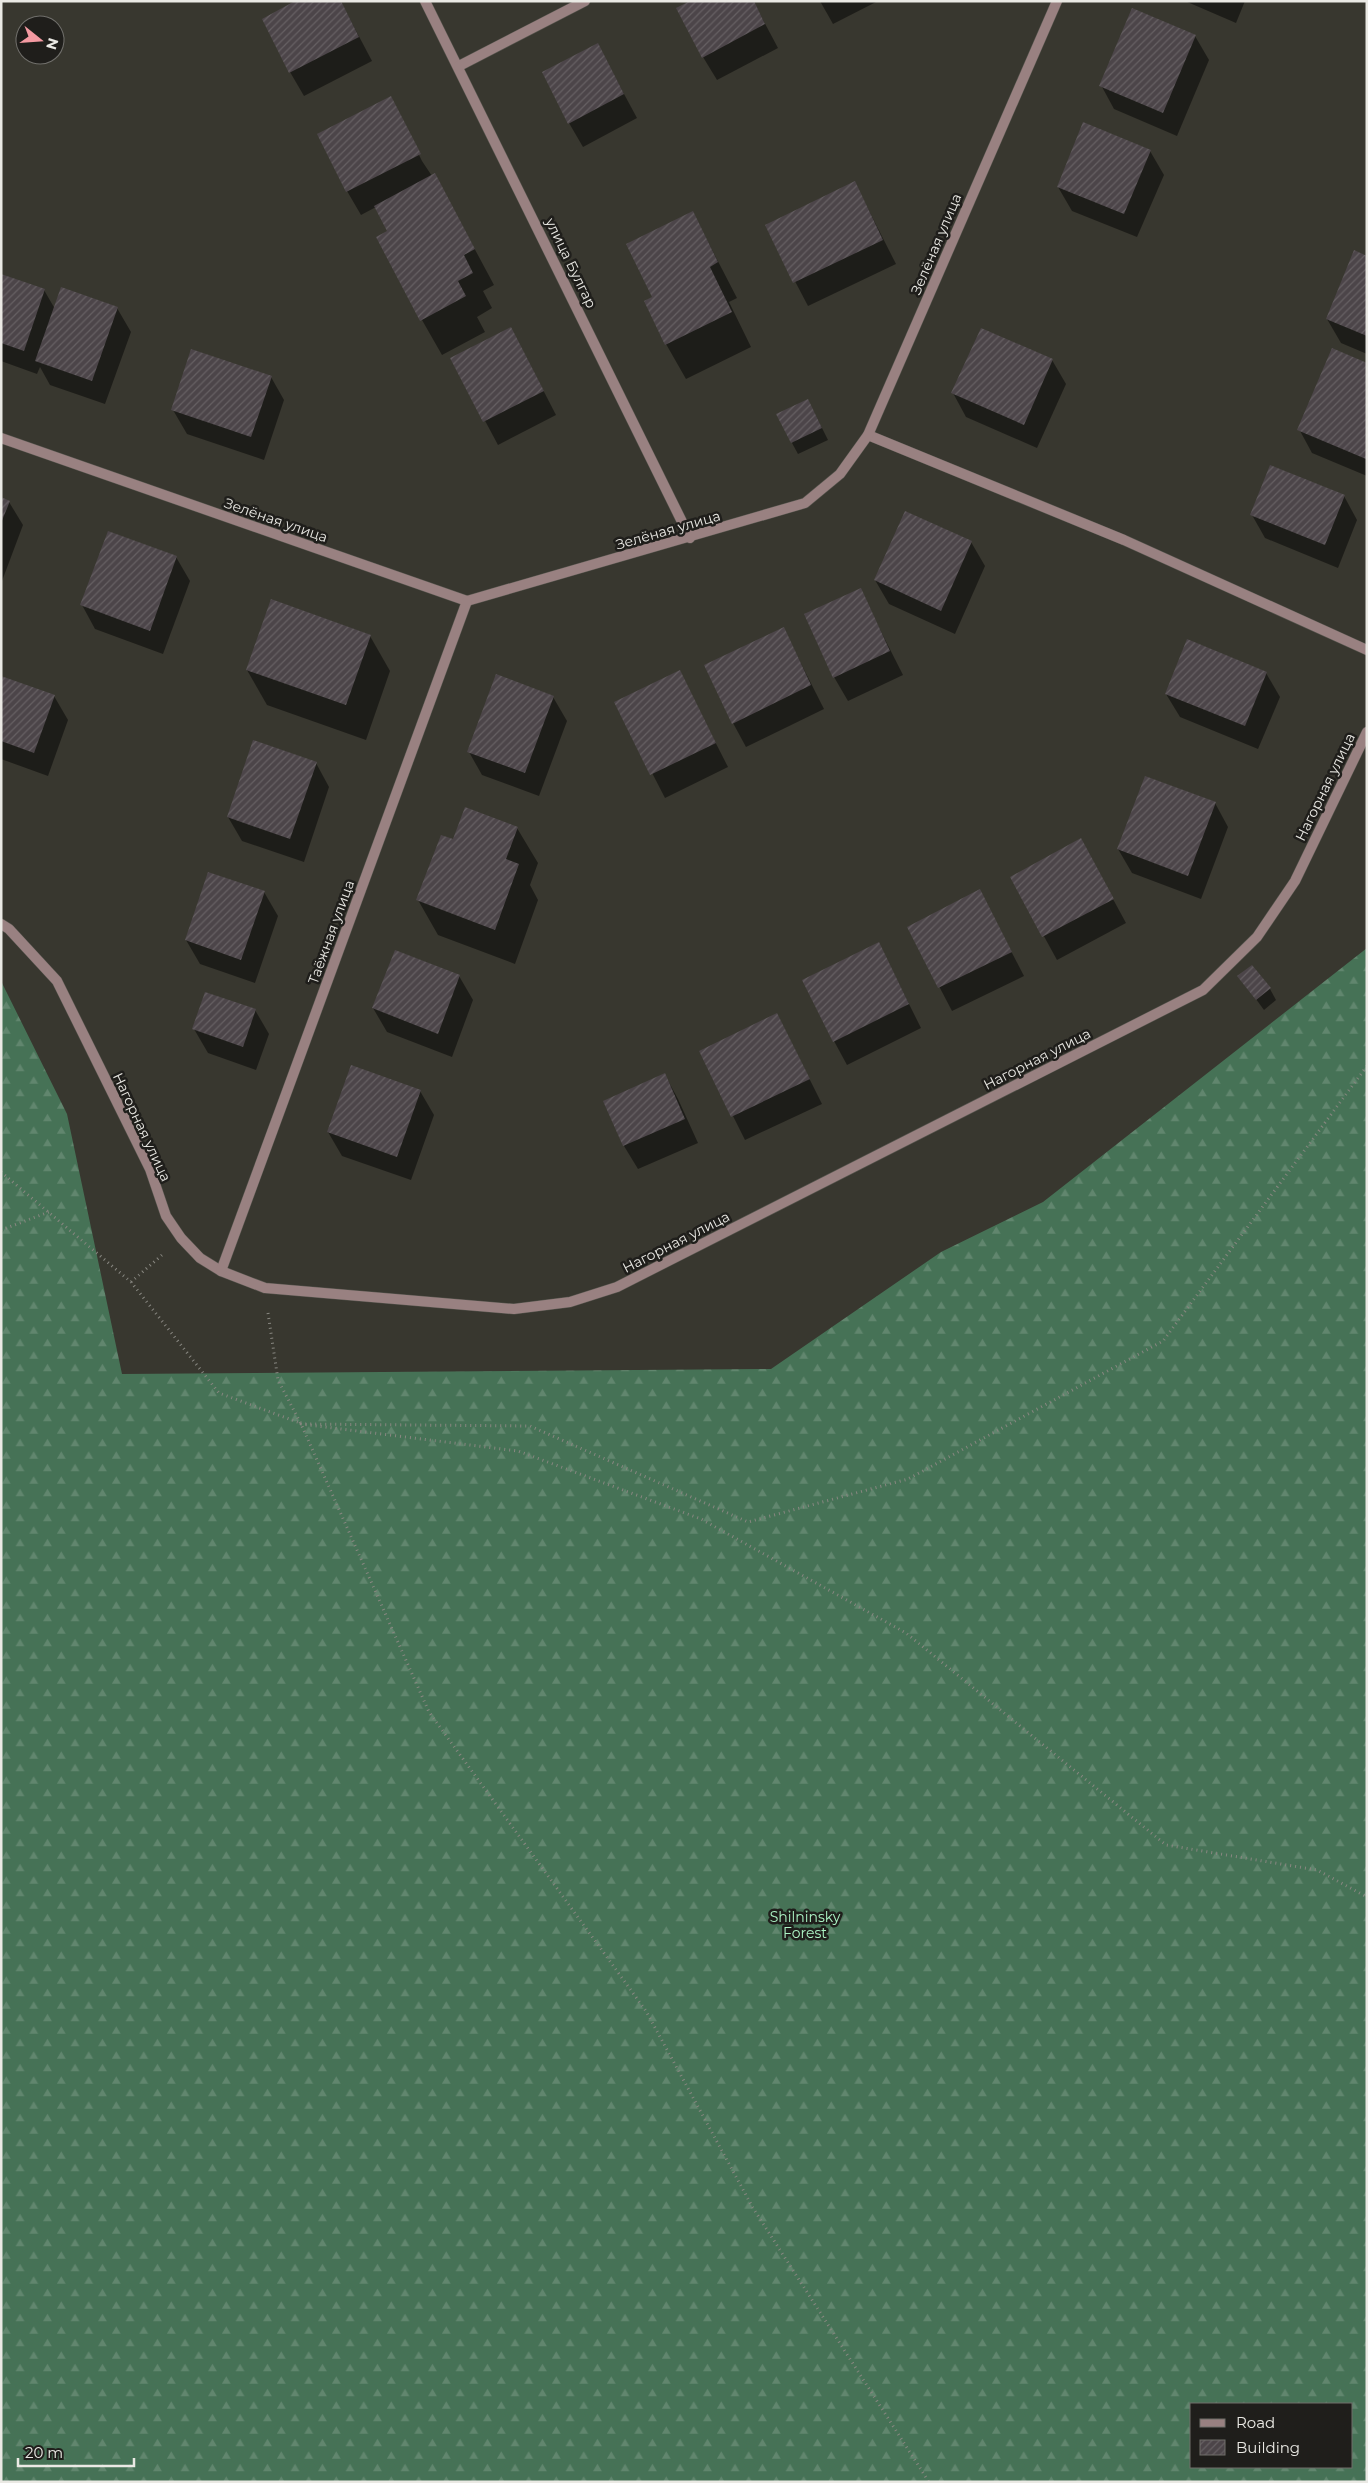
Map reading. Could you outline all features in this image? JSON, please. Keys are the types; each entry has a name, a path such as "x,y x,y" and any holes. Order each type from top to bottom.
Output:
{"street":[{"name":"улица Булгар","path":"426,1 690,538"},
{"path":"459,66 584,1"},
{"name":"Зелёная улица","path":"1,438 467,601 690,538 805,503 840,474 868,436 1057,1"},
{"path":"868,436 1124,540 1367,650"},
{"name":"Таёжная улица","path":"221,1272 467,601"},
{"name":"Нагорная улица","path":"1,924 9,929 57,981 150,1169 166,1216 181,1238 200,1258 221,1272 265,1288 514,1309 570,1302 617,1287 873,1159 1203,990 1257,937 1295,880 1367,732"}],"path":[{"path":"301,1424 530,1426 748,1522 908,1479 1163,1341 1367,1066"},
{"path":"1,1172 131,1282 219,1393 301,1424 518,1451 701,1519 906,1633 1166,1845 1317,1870 1367,1897"},
{"path":"1,1230 49,1212"},
{"path":"131,1282 181,1238"},
{"path":"265,1288 278,1380 301,1424 430,1712 646,2011 753,2208 929,2482"}],"green space":[{"name":"Shilninsky Forest","path":"1367,948 1367,2482 1,2482 1,981 67,1114 122,1374 771,1369 941,1252 1043,1202"}],"building":[{"path":"295,1 341,1 359,37 289,73 262,19"},
{"path":"690,1 754,1 765,24 702,58 676,8"},
{"path":"1132,8 1196,35 1163,113 1099,86"},
{"path":"598,43 624,94 568,124 542,72"},
{"path":"391,96 421,154 346,192 317,134"},
{"path":"1083,122 1151,150 1124,214 1057,187"},
{"path":"435,173 475,249 464,255 473,273 458,281 466,296 420,321 376,237 387,231 374,206"},
{"path":"855,181 883,240 793,283 765,225"},
{"path":"693,211 718,262 710,267 732,312 665,345 644,301 652,297 626,244"},
{"path":"1354,250 1367,256 1367,336 1326,319"},
{"path":"1,274 45,289 24,351 1,343"},
{"path":"61,287 118,307 92,381 35,361"},
{"path":"511,327 544,391 483,422 450,358"},
{"path":"981,328 1053,359 1024,425 951,393"},
{"path":"1332,348 1367,363 1366,459 1297,430"},
{"path":"191,349 272,376 251,437 171,410"},
{"path":"808,399 822,428 791,443 776,414"},
{"path":"1270,465 1345,495 1325,545 1250,515"},
{"path":"1,497 10,501 1,523"},
{"path":"905,511 972,541 941,611 874,580"},
{"path":"108,531 177,556 150,631 80,605"},
{"path":"861,588 890,651 833,678 804,614"},
{"path":"271,599 371,635 346,705 246,670"},
{"path":"784,627 811,685 732,724 704,665"},
{"path":"1187,639 1267,672 1245,726 1165,694"},
{"path":"680,670 716,743 650,775 614,702"},
{"path":"496,674 554,696 525,773 467,752"},
{"path":"1,676 55,695 34,753 1,741"},
{"path":"253,740 317,762 290,839 227,817"},
{"path":"1145,776 1216,802 1188,876 1117,849"},
{"path":"465,807 518,827 506,859 519,864 495,930 416,900 441,835 453,839"},
{"path":"1081,838 1114,899 1042,937 1010,877"},
{"path":"208,872 265,891 241,960 185,940"},
{"path":"980,889 1012,952 938,988 907,927"},
{"path":"879,942 909,1004 833,1042 802,980"},
{"path":"395,950 460,975 438,1034 372,1008"},
{"path":"1252,965 1271,988 1256,1000 1237,976"},
{"path":"205,992 256,1009 243,1047 192,1029"},
{"path":"777,1013 810,1079 731,1117 699,1051"},
{"path":"351,1065 421,1090 397,1157 327,1132"},
{"path":"665,1073 685,1119 623,1146 603,1101"}]}
